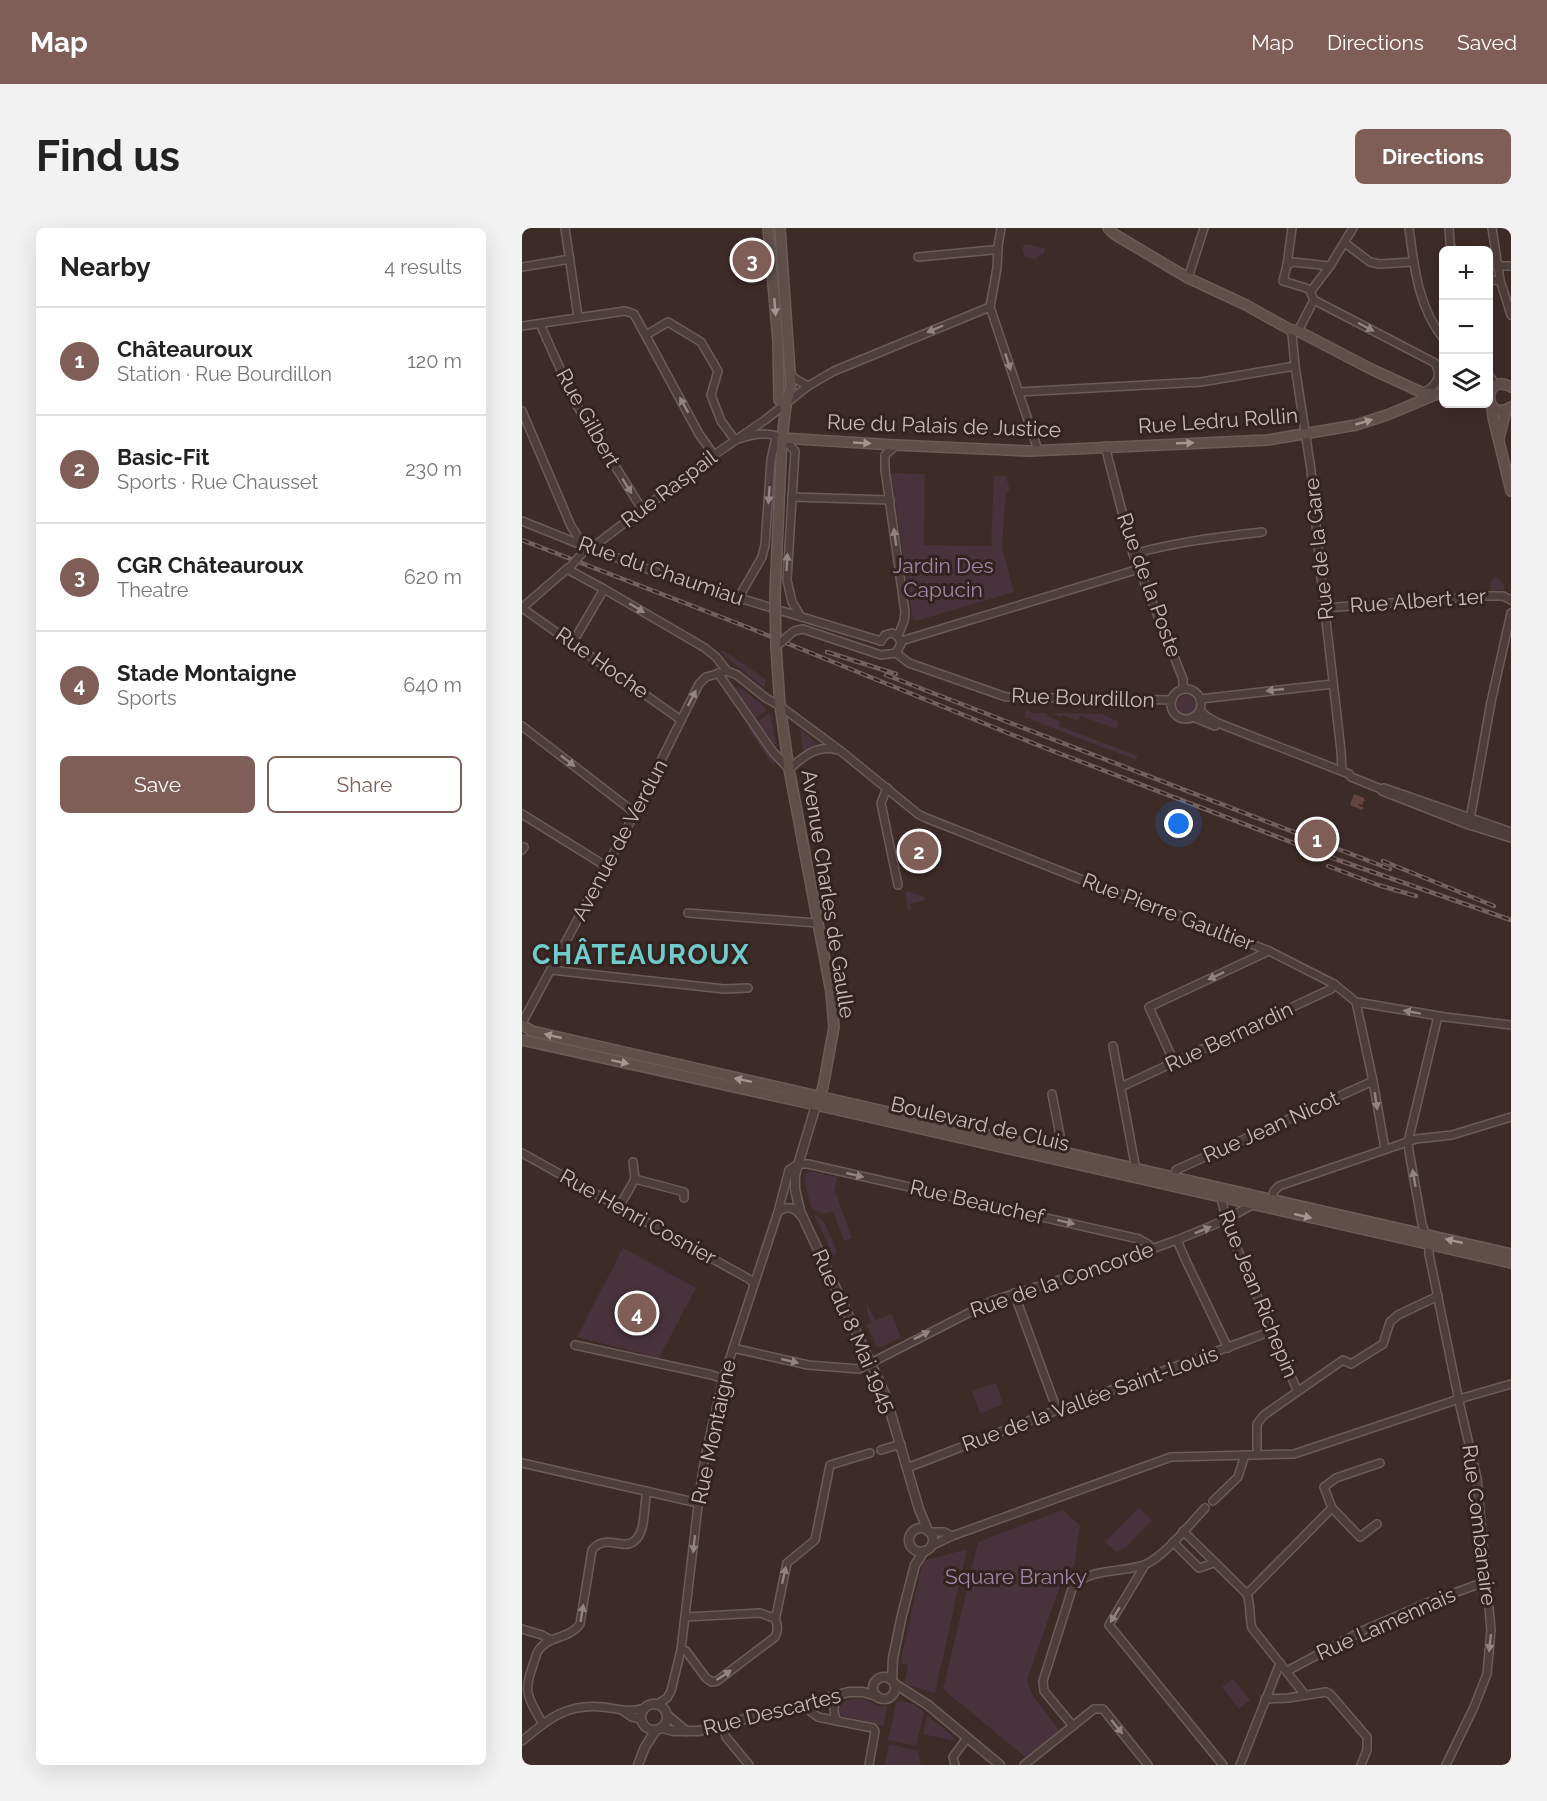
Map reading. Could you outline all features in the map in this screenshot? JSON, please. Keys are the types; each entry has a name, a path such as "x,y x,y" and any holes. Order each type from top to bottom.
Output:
{"main road":[{"path":"768,228 782,402 779,438"},
{"path":"780,228 791,374 791,386 782,402"},
{"path":"1108,228 1114,234 1188,278 1371,369 1423,393 1439,395"},
{"path":"1493,387 1510,384"},
{"name":"Rue Ledru Rollin","path":"1105,446 1268,440 1356,425 1439,395"},
{"path":"1493,405 1498,410 1509,409 1499,441"},
{"path":"1491,408 1511,491"},
{"name":"Rue du Palais de Justice","path":"779,438 894,446 1038,450 1105,446"},
{"name":"Avenue Charles de Gaulle","path":"779,438 775,594 778,687 789,769 831,992 834,1027 818,1101"},
{"name":"Boulevard de Cluis","path":"522,1024 532,1031 818,1101 1059,1156 1221,1197 1428,1240 1511,1254"},
{"name":"Boulevard de Cluis","path":"522,1040 818,1101"},
{"name":"Boulevard de Cluis","path":"1059,1156 1136,1170 1272,1200 1511,1263"}],"street":[{"path":"565,228 578,317"},
{"path":"1001,228 990,307 1038,450"},
{"path":"1188,278 1204,228"},
{"path":"1292,228 1284,281 1302,286 1316,285"},
{"path":"1311,291 1330,266 1353,228"},
{"path":"1409,228 1413,262 1426,311 1439,333"},
{"path":"1449,228 1451,246"},
{"path":"1492,228 1500,280 1511,315"},
{"path":"1345,243 1370,262 1380,264 1413,262"},
{"path":"918,257 998,250"},
{"path":"522,267 570,259"},
{"path":"1287,265 1293,262 1330,266"},
{"path":"1497,266 1511,266"},
{"path":"1493,281 1500,280"},
{"path":"1302,286 1311,291 1314,300 1435,363 1439,372 1437,382 1434,387 1423,393"},
{"path":"1294,330 1314,300"},
{"name":"Rue Raspail","path":"522,608 569,568 586,548 735,440 782,402 834,371 990,307"},
{"path":"522,326 625,311 634,314 699,434 714,455"},
{"path":"646,335 668,322 701,342 718,371 711,396 721,421 735,440"},
{"name":"Rue Gilbert","path":"540,324 576,404 642,509"},
{"name":"Rue de la Gare","path":"1294,330 1292,334 1295,366 1306,434 1342,771"},
{"path":"1018,392 1213,381 1295,366"},
{"path":"791,374 808,386"},
{"path":"522,411 525,425 571,526 586,548"},
{"name":"Rue Raspail","path":"735,440 759,435 779,438"},
{"path":"739,597 762,556 765,545 771,460 779,438 795,451 787,580 792,602 801,618 881,641"},
{"path":"894,446 885,455 885,469 905,612 900,638 900,648 892,653 882,648 881,641 888,633 900,638 914,636 1139,569"},
{"name":"Rue de la Poste","path":"1105,446 1134,554 1183,679 1183,689"},
{"path":"792,497 890,500"},
{"name":"Rue du Chaumiau","path":"522,521 586,548 670,578 739,597 801,618"},
{"path":"1134,554 1187,541 1262,532"},
{"name":"Rue Pierre Gaultier","path":"569,568 705,648 727,671 780,706 926,818 1269,951 1334,984 1356,1002 1438,1016 1511,1025"},
{"path":"573,642 604,589"},
{"name":"Rue Albert 1er","path":"1324,608 1484,596 1503,596 1511,600"},
{"name":"Rue Hoche","path":"522,608 681,720"},
{"path":"1470,822 1492,697 1511,613"},
{"name":"Rue Bourdillon","path":"776,647 794,631 803,629 882,655 892,653 909,663 1006,697 1172,700"},
{"name":"Avenue de Verdun","path":"522,1024 607,867 699,684 706,677 727,671"},
{"path":"718,673 773,752 789,769 805,755 817,750 831,748 842,752"},
{"path":"1200,699 1333,684"},
{"path":"1183,689 1193,691 1200,699 1200,710 1192,717 1185,719 1177,716 1172,709 1172,700 1176,693 1183,689"},
{"path":"1200,710 1215,722 1342,771 1381,789 1404,795 1485,830 1511,838"},
{"path":"1192,717 1348,778 1351,777"},
{"path":"522,726 635,813"},
{"path":"886,788 881,804 898,885"},
{"path":"1381,789 1389,795 1470,822 1511,832"},
{"path":"522,814 607,867"},
{"path":"688,913 817,923"},
{"path":"1174,1062 1149,1007 1269,951"},
{"path":"551,970 723,989 748,988"},
{"name":"Rue Bernardin","path":"1121,1087 1331,989 1334,984"},
{"path":"1356,1002 1385,1149"},
{"path":"1408,1142 1438,1016"},
{"path":"1113,1046 1136,1170"},
{"name":"Rue Jean Nicot","path":"1174,1178 1176,1170 1373,1081"},
{"path":"1052,1094 1061,1141 1059,1156"},
{"name":"Rue du 8 Mai 1945","path":"818,1101 795,1175 795,1189 800,1211 889,1403 919,1509 929,1531"},
{"path":"1272,1200 1274,1191 1279,1186 1385,1149 1408,1142 1452,1135 1511,1117"},
{"name":"Rue Combanaire","path":"1408,1142 1422,1224 1428,1240 1429,1254 1477,1478 1491,1630 1487,1674 1446,1765"},
{"name":"Rue Henri Cosnier","path":"522,1153 749,1278 754,1283"},
{"path":"619,1207 635,1179 636,1172 633,1162"},
{"name":"Rue Montaigne","path":"656,1705 668,1698 681,1650 705,1457 723,1379 778,1212 789,1170 798,1164"},
{"name":"Rue Beauchef","path":"798,1164 808,1164 1139,1239 1152,1248"},
{"path":"635,1179 684,1192 684,1198"},
{"name":"Rue Jean Richepin","path":"1221,1197 1226,1220 1297,1390"},
{"name":"Rue de la Concorde","path":"733,1348 808,1365 859,1369 993,1300 1095,1269 1177,1240 1226,1220 1254,1204"},
{"name":"Rue du 8 Mai 1945","path":"778,1212 789,1207 793,1208 806,1224"},
{"path":"1177,1240 1228,1348"},
{"path":"1014,1293 1057,1410"},
{"path":"1257,1455 1257,1424 1264,1414 1343,1360 1351,1364 1383,1344 1390,1322 1438,1296"},
{"name":"Rue de la Vallée Saint-Louis","path":"907,1468 1272,1331"},
{"path":"576,1345 723,1379"},
{"path":"912,1548 920,1552 952,1536 1171,1457 1294,1454 1511,1384"},
{"path":"881,1450 901,1444"},
{"path":"774,1617 777,1614 787,1563 815,1540 830,1465 870,1453"},
{"path":"1213,1501 1238,1477 1245,1455"},
{"path":"522,1463 698,1503"},
{"path":"1377,1524 1360,1537 1332,1508 1324,1487 1336,1478 1380,1463"},
{"path":"543,1724 529,1702 526,1691 539,1648 550,1640 571,1633 580,1624 591,1556 597,1545 608,1542 628,1544 633,1542 640,1533 647,1491"},
{"path":"1073,1726 1044,1690 1043,1681 1073,1586 1079,1580 1092,1576 1145,1565 1173,1542 1205,1508"},
{"path":"1246,1594 1332,1508"},
{"name":"Rue du 8 Mai 1945","path":"916,1529 919,1509"},
{"path":"892,1696 895,1688 893,1658 915,1565 910,1535 916,1529 924,1528 952,1536"},
{"path":"915,1565 933,1542 929,1531"},
{"path":"1183,1531 1246,1594 1250,1601 1252,1628 1305,1695"},
{"path":"1173,1542 1199,1568 1214,1563"},
{"path":"1145,1565 1109,1625 1223,1765"},
{"name":"Rue Lamennais","path":"1287,1671 1375,1626 1427,1603 1487,1581"},
{"path":"686,1617 760,1613 774,1617"},
{"path":"681,1650 686,1651 706,1678 712,1682 717,1681 775,1637 778,1627 774,1617"},
{"path":"522,1629 550,1640"},
{"path":"893,1658 873,1690 877,1696 884,1699 892,1696 918,1699"},
{"path":"1240,1765 1280,1663"},
{"path":"878,1680 885,1677 918,1699 1000,1765"},
{"name":"Rue Descartes","path":"659,1729 699,1731 857,1691 878,1680"},
{"name":"Rue Descartes","path":"857,1691 877,1696"},
{"path":"1265,1699 1326,1692 1330,1694 1367,1737 1367,1750 1361,1765"},
{"path":"837,1721 834,1708 838,1695"},
{"path":"807,1703 810,1712 818,1717 874,1729 876,1734 869,1765"},
{"path":"622,1711 645,1708 652,1704 663,1708 667,1715 666,1722 645,1747 638,1765"},
{"path":"522,1741 563,1711 585,1707 603,1707 622,1711 652,1730 659,1729"},
{"path":"645,1708 642,1711 645,1747"},
{"path":"1024,1765 1094,1709 1102,1709 1148,1765"},
{"name":"Rue Descartes","path":"667,1715 687,1731"},
{"path":"722,1725 726,1737 749,1765"},
{"path":"955,1765 953,1757 967,1738"}],"green space":[{"path":"1025,244 1045,248 1043,254 1035,260 1025,257 1022,248"},
{"name":"Jardin Des Capucin","path":"891,473 925,474 924,545 991,546 994,476 1006,476 1010,491 1006,492 1002,547 1014,592 913,620"},
{"path":"1495,576 1504,584 1504,590 1491,591 1490,583"},
{"path":"723,650 765,679 765,685 763,687 720,652"},
{"path":"737,687 766,708 765,712 756,718 734,688"},
{"path":"1186,695 1193,698 1196,705 1193,712 1186,715 1179,712 1176,705 1179,698"},
{"path":"1026,710 1046,713 1049,717 1060,721 1059,726 1138,756 1136,760 1024,717"},
{"path":"1053,713 1102,714 1117,721 1118,724 1116,729 1080,716 1078,721"},
{"path":"768,714 771,715 776,744 758,721"},
{"path":"751,726 776,762 773,765 748,729"},
{"path":"800,729 820,746 803,750"},
{"path":"907,891 922,896 926,900 910,904 911,909 908,910 905,894"},
{"path":"809,1171 837,1177 834,1194 836,1194 852,1238 844,1241 833,1211 824,1214 811,1208 804,1180"},
{"path":"814,1214 824,1222 837,1251 834,1258"},
{"path":"623,1248 696,1288 659,1358 577,1337"},
{"path":"867,1304 875,1320 892,1314 901,1338 878,1348 866,1325 871,1322"},
{"path":"996,1383 1003,1404 982,1413 979,1411 972,1391"},
{"path":"1139,1508 1152,1520 1125,1548 1116,1552 1105,1542"},
{"name":"Square Branky","path":"1062,1510 1080,1525 1074,1566 1064,1571 1065,1580 1060,1586 1027,1680 1033,1696 1060,1731 1025,1757 943,1689 978,1542"},
{"path":"967,1549 935,1693 907,1685 905,1681 908,1665 900,1663 923,1561"},
{"path":"1233,1679 1250,1700 1239,1709 1222,1687"},
{"path":"853,1699 865,1699 877,1706 887,1706 883,1726 842,1716 839,1709 841,1704"},
{"path":"901,1701 913,1704 924,1712 916,1746 888,1740 896,1703"},
{"path":"927,1715 954,1738 954,1741 923,1734"},
{"path":"889,1744 918,1751 921,1765 884,1765"}],"shaded area":[{"path":"1354,794 1367,801 1363,801 1363,805 1358,805 1364,808 1362,810 1350,805"}],"railway":[{"path":"522,540 752,629 1040,746 1338,860 1511,920"},
{"path":"827,652 896,674"},
{"path":"886,675 1390,869"},
{"path":"1383,861 1494,906"},
{"path":"1328,866 1378,885 1416,896"}],"place":[{"name":"CGR Châteauroux","path":"752,260"},
{"name":"Châteauroux","path":"1317,839"},
{"name":"Basic-Fit","path":"919,851"},
{"name":"Stade Montaigne","path":"637,1313"}],"district":[{"name":"CHÂTEAUROUX","path":"641,955"}]}
